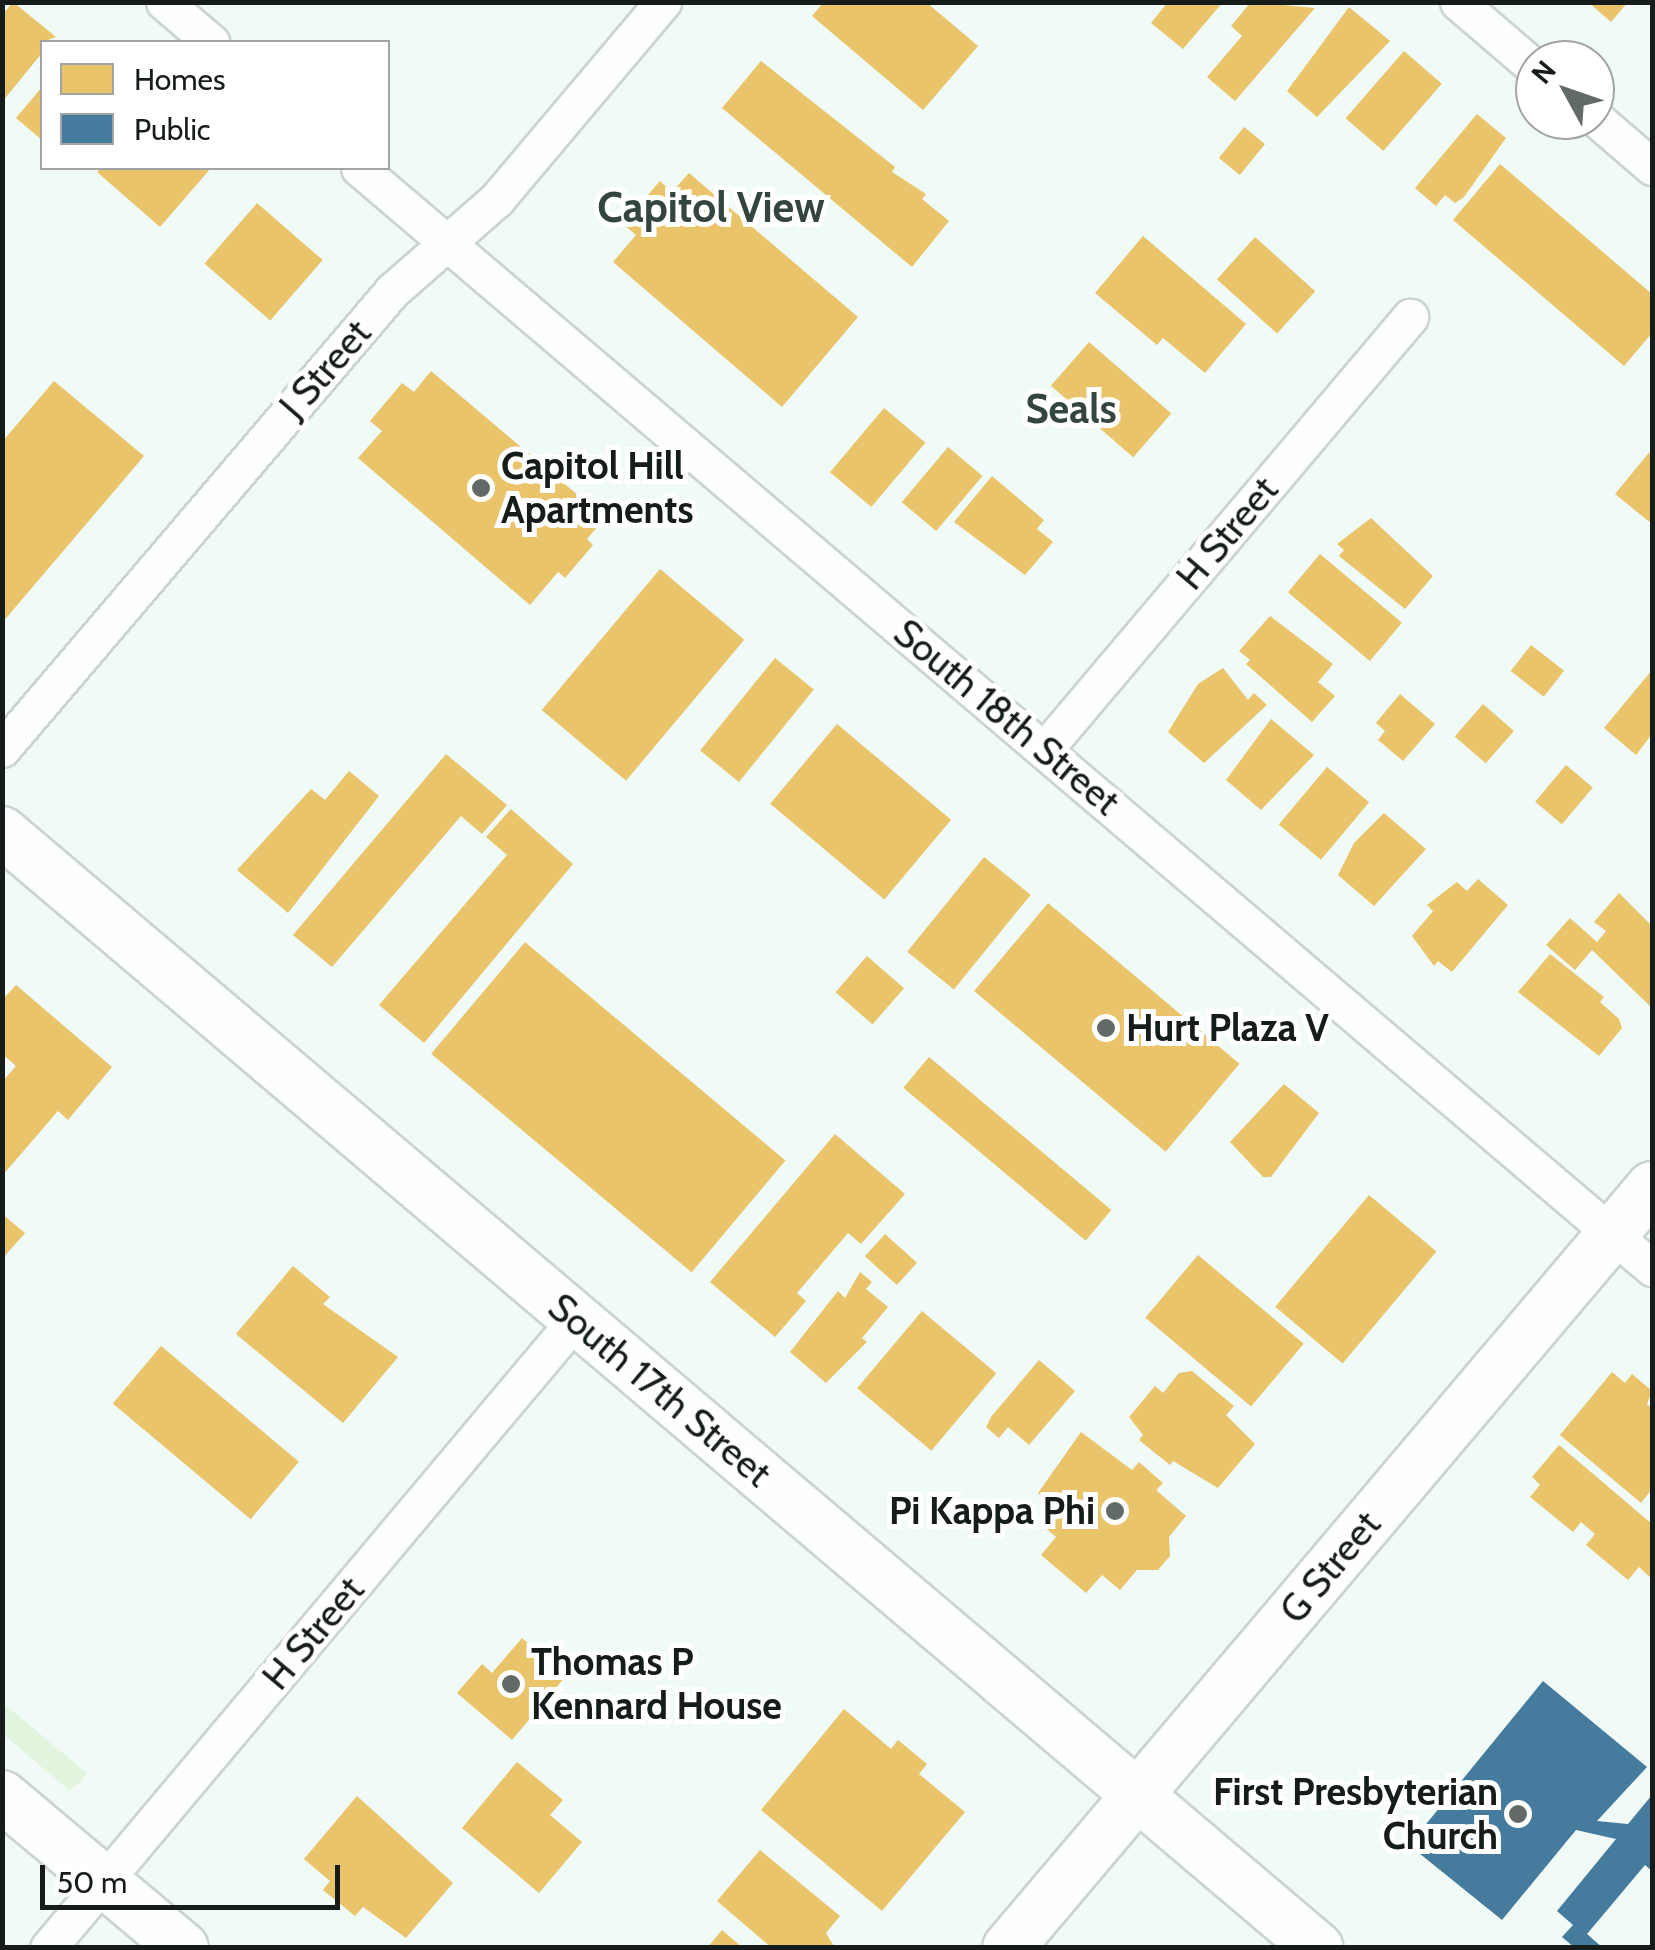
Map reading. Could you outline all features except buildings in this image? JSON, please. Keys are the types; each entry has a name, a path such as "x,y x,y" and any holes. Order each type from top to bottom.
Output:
{"main road":[{"name":"South 17th Street","path":"2,832 1318,1948"},
{"name":"G Street","path":"1008,1948 1652,1186"},
{"path":"2,1796 183,1948"}],"street":[{"path":"164,2 209,40"},
{"name":"J Street","path":"2,749 392,291 497,199 663,2"},
{"path":"1458,2 1515,51"},
{"path":"1615,135 1652,166"},
{"name":"South 18th Street","path":"361,170 1652,1268"},
{"name":"H Street","path":"1044,749 1410,317"},
{"name":"H Street","path":"48,1948 576,1318"}],"green space":[{"path":"2,1702 87,1773 81,1782 69,1790 3,1734"}],"place":[{"name":"Capitol Hill Apartments","path":"481,488"},
{"name":"Hurt Plaza V","path":"1106,1028"},
{"name":"Pi Kappa Phi","path":"1115,1511"},
{"name":"Thomas P Kennard House","path":"511,1684"},
{"name":"First Presbyterian Church","path":"1518,1814"}],"district":[{"name":"Capitol View","path":"711,207"},
{"name":"Seals","path":"1071,409"}]}
